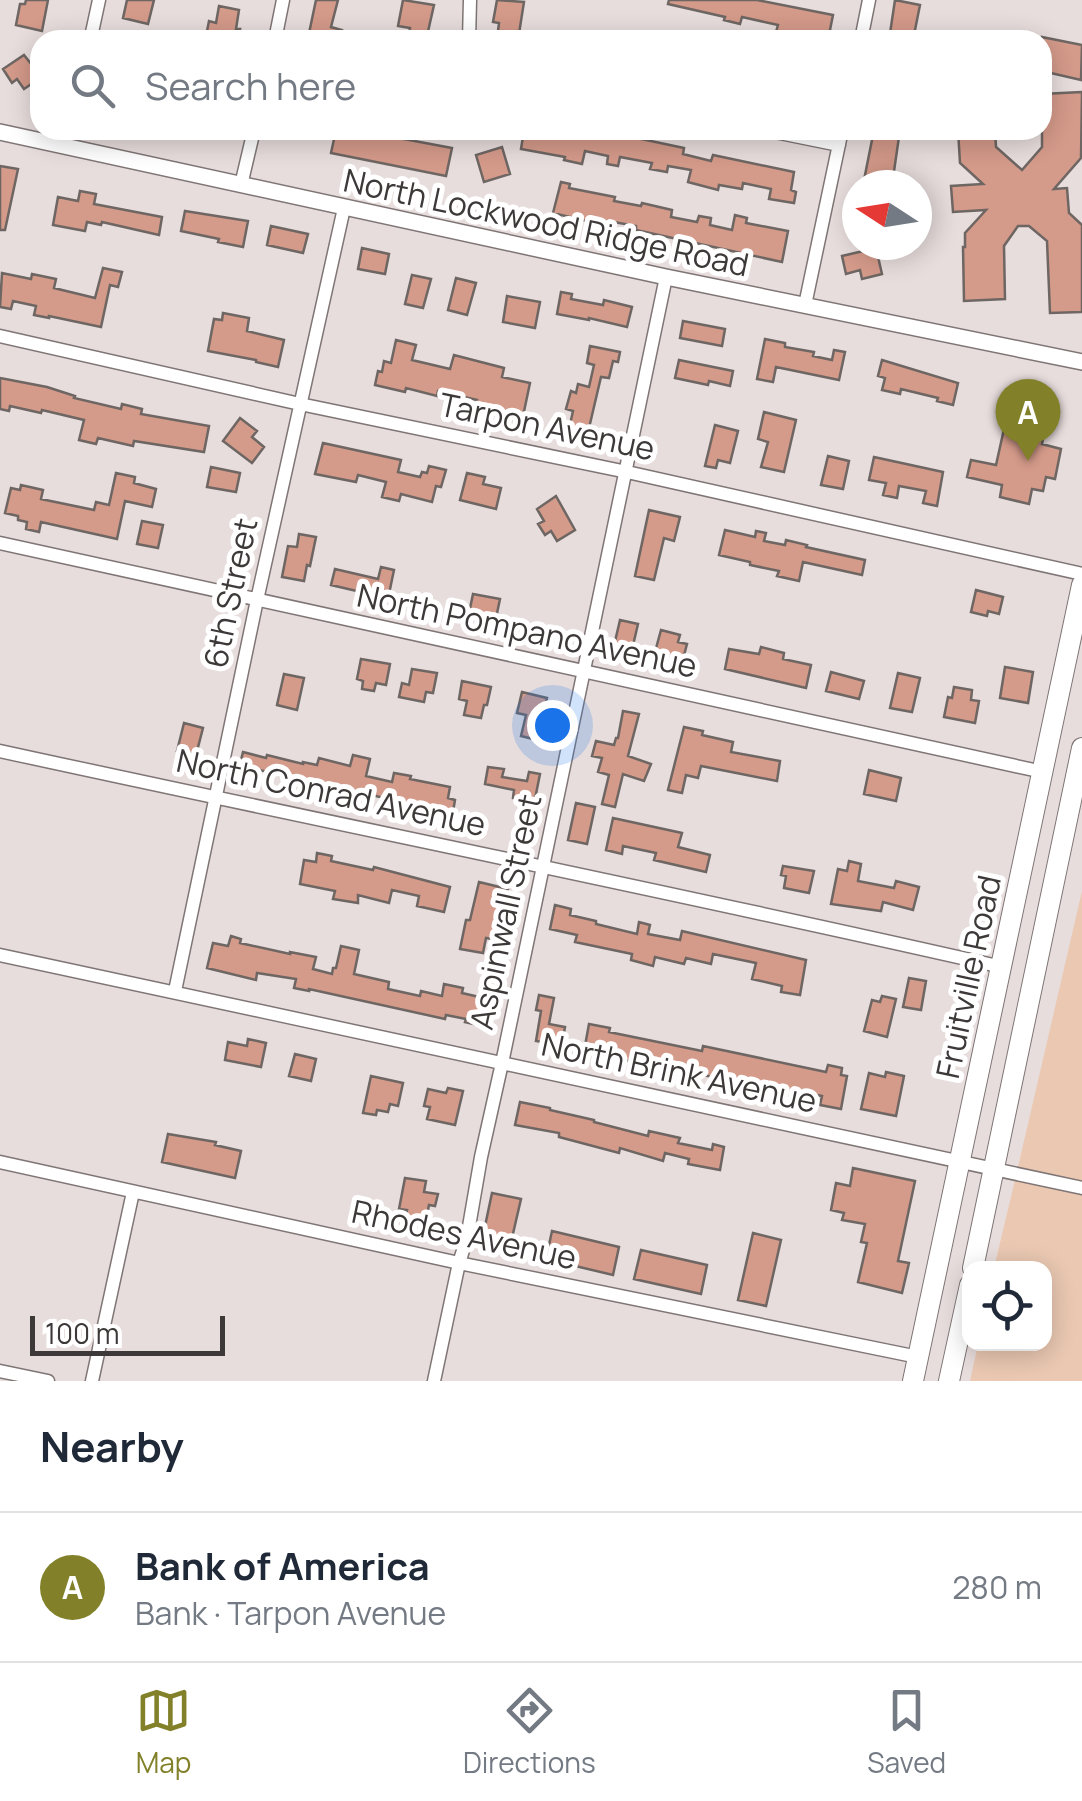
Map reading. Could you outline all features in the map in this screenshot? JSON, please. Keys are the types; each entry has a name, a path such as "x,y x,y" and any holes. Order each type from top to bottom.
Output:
{"main road":[{"name":"Fruitville Road","path":"913,1381 1082,585"},
{"name":"Fruitville Road","path":"974,1261 1077,794 1082,748"},
{"path":"949,1381 962,1322"}],"street":[{"path":"98,30 99,0"},
{"path":"277,30 283,0"},
{"path":"469,30 470,0"},
{"path":"863,30 869,0"},
{"name":"North Lockwood Ridge Road","path":"0,132 30,139"},
{"name":"North Lockwood Ridge Road","path":"36,140 666,277 1082,362"},
{"path":"240,185 251,140"},
{"path":"814,140 839,145"},
{"path":"805,305 840,140"},
{"name":"6th Street","path":"175,991 344,208"},
{"name":"Aspinwall Street","path":"434,1381 666,277"},
{"name":"Tarpon Avenue","path":"0,336 1082,574"},
{"name":"North Pompano Avenue","path":"0,543 1043,772"},
{"name":"North Conrad Avenue","path":"0,751 1002,967"},
{"name":"North Brink Avenue","path":"0,955 1082,1188"},
{"name":"Rhodes Avenue","path":"0,1162 459,1263 918,1357"},
{"path":"92,1381 133,1192"},
{"path":"0,1371 48,1381"}],"shaded area":[{"path":"1082,891 1082,1181 1018,1167"},
{"path":"1015,1180 1082,1195 1082,1381 970,1381 976,1351 1052,1351 1052,1261 996,1261"}],"building":[{"path":"26,0 48,0 42,30 16,25 20,4"},
{"path":"127,0 154,0 148,24 123,18"},
{"path":"316,0 338,0 331,27 342,30 310,30"},
{"path":"403,0 434,5 428,30 398,26"},
{"path":"497,0 524,2 520,30 498,30 499,23 493,22"},
{"path":"669,0 757,0 833,15 830,30 777,30 778,25 742,17 740,24 668,4"},
{"path":"895,0 920,5 915,30 890,30"},
{"path":"219,6 239,10 236,29 240,30 207,30 209,21 216,23"},
{"path":"1052,39 1082,45 1081,80 1052,73"},
{"path":"24,55 30,62 30,85 24,89 17,79 12,83 3,69"},
{"path":"1082,92 1081,158 1054,189 1067,188 1069,213 1082,225 1082,312 1050,313 1047,241 1029,226 1018,226 1004,246 1005,299 964,301 965,233 986,210 953,212 951,186 983,184 960,163 959,140 996,140 996,147 1022,170 1042,147 1042,140 1052,140 1052,94"},
{"path":"334,140 409,140 452,148 446,176 331,153"},
{"path":"522,140 646,140 684,148 683,154 711,161 713,155 794,172 791,190 796,192 794,203 769,199 771,189 743,183 742,189 719,185 718,190 688,182 691,170 668,166 667,172 650,169 652,163 620,157 618,166 607,164 608,156 585,151 582,164 521,149"},
{"path":"872,140 899,140 894,170 866,170"},
{"path":"502,147 510,174 484,182 476,155"},
{"path":"0,166 18,169 5,230 0,230"},
{"path":"561,182 570,184 569,188 615,197 614,201 672,210 671,217 697,222 699,216 711,218 710,225 732,230 735,215 747,218 746,223 788,231 782,262 636,230 636,226 608,221 607,226 553,213"},
{"path":"80,191 96,194 94,204 162,217 159,235 102,222 87,222 85,231 53,225 58,197 78,201"},
{"path":"185,211 248,221 243,247 181,231"},
{"path":"271,226 308,234 303,253 267,245"},
{"path":"362,248 389,254 385,274 358,269"},
{"path":"843,260 879,260 882,274 862,279 860,270 846,274"},
{"path":"103,268 122,272 118,287 110,285 101,327 34,315 36,306 13,301 11,309 0,307 2,273 56,279 54,288 95,298"},
{"path":"412,275 431,279 423,308 405,304"},
{"path":"456,278 476,283 467,315 448,310"},
{"path":"561,292 572,294 571,299 603,305 604,300 632,307 627,327 557,314"},
{"path":"507,296 540,302 535,328 503,322"},
{"path":"223,313 249,318 247,331 284,340 278,367 208,351 214,319 222,320"},
{"path":"683,321 725,329 722,346 680,338"},
{"path":"765,339 832,360 834,350 845,352 839,380 776,367 773,382 757,379"},
{"path":"396,340 416,345 412,360 450,369 454,355 504,368 502,377 530,383 522,421 474,411 477,400 438,391 437,396 375,385 384,361 391,363"},
{"path":"590,346 620,352 609,378 601,377 589,428 602,431 599,445 567,438 573,411 566,409 571,391 576,393 578,384 589,387 594,365 587,363"},
{"path":"679,360 733,371 730,386 675,378"},
{"path":"882,360 958,383 953,405 901,389 900,394 882,390 885,378 878,376"},
{"path":"0,378 121,409 122,404 142,409 141,414 209,426 204,452 134,441 133,446 98,438 96,444 79,440 84,420 42,410 41,413 10,406 9,411 0,409"},
{"path":"764,412 796,420 784,472 761,467 768,442 758,439"},
{"path":"240,418 257,431 252,437 264,447 252,463 223,441"},
{"path":"1006,420 1045,428 1042,444 1061,449 1055,479 1046,477 1043,491 1032,489 1029,504 1000,497 1002,485 967,477 971,460 996,465"},
{"path":"715,425 738,431 730,463 718,460 716,468 705,466"},
{"path":"323,443 401,460 398,472 420,477 429,466 446,470 441,487 436,486 432,502 401,494 399,501 382,497 386,482 358,475 356,482 315,474"},
{"path":"828,456 849,461 843,489 821,485"},
{"path":"874,457 943,472 937,506 923,503 926,491 899,486 897,498 883,495 886,483 869,480"},
{"path":"211,467 240,473 236,492 207,487"},
{"path":"116,473 135,477 134,483 156,489 152,507 125,501 117,539 41,522 39,532 26,529 27,522 5,513 11,488 20,490 21,485 43,490 41,499 94,510 96,502 109,505"},
{"path":"467,473 485,477 483,484 501,488 496,509 460,500"},
{"path":"556,496 575,530 557,541 551,531 545,535 538,524 544,521 537,509"},
{"path":"649,510 680,517 674,541 664,538 654,580 635,576"},
{"path":"142,521 163,525 158,548 137,544"},
{"path":"725,530 755,537 756,531 766,533 764,541 785,545 786,540 865,560 862,575 803,562 799,581 777,576 779,571 719,555"},
{"path":"299,534 316,537 304,581 282,577 288,546 297,547"},
{"path":"381,567 394,570 389,594 331,585 335,569 378,579"},
{"path":"976,590 1003,597 999,614 971,612"},
{"path":"473,594 500,599 496,618 469,613"},
{"path":"620,620 638,624 631,654 613,650"},
{"path":"661,630 680,635 678,642 687,644 683,659 655,652"},
{"path":"761,647 784,653 783,659 811,665 806,688 725,669 729,649 759,654"},
{"path":"361,659 390,664 386,685 376,683 374,691 362,689 363,681 357,679"},
{"path":"1005,667 1033,672 1028,703 1000,698"},
{"path":"412,669 437,673 433,693 426,692 424,702 399,697 402,683 409,685"},
{"path":"831,672 864,681 859,699 826,691"},
{"path":"898,673 920,678 912,712 890,708"},
{"path":"284,674 304,678 297,710 277,705"},
{"path":"462,681 491,687 481,718 464,715 467,701 459,699"},
{"path":"954,687 972,690 971,700 979,701 975,723 944,717"},
{"path":"522,692 547,698 537,740 521,736 526,715 517,713"},
{"path":"623,711 639,714 628,756 651,764 644,781 623,774 615,807 602,804 609,775 598,772 602,758 592,756 596,741 614,745"},
{"path":"184,723 203,728 196,755 177,751"},
{"path":"684,727 733,742 731,752 780,761 777,781 701,766 698,778 686,775 682,793 668,790"},
{"path":"243,752 317,765 319,758 350,766 353,755 370,759 366,776 392,782 394,773 450,787 448,798 455,800 452,818 328,784 327,788 260,770 259,777 238,772"},
{"path":"488,767 504,769 502,777 527,781 529,772 540,774 533,809 522,807 523,800 513,798 514,790 485,784"},
{"path":"869,770 901,778 896,801 864,794"},
{"path":"576,803 595,807 587,844 568,840"},
{"path":"613,818 682,833 678,847 710,855 706,872 654,860 656,853 623,846 622,854 606,850"},
{"path":"317,853 332,856 331,861 373,870 374,867 450,887 444,912 417,906 419,896 392,890 389,903 358,895 358,903 333,899 335,891 300,884 304,860 316,862"},
{"path":"849,861 861,864 858,881 894,888 896,881 919,887 913,910 883,902 881,911 831,904 838,869 847,871"},
{"path":"783,866 814,871 809,893 784,888"},
{"path":"479,882 508,889 498,940 486,938 483,953 460,949"},
{"path":"555,905 571,909 570,915 637,934 639,922 650,925 648,934 680,940 682,931 806,960 800,995 781,992 782,986 752,979 756,963 713,954 711,964 686,958 684,964 655,957 653,966 631,960 632,954 575,942 577,935 550,929"},
{"path":"231,936 241,939 240,943 316,957 313,969 332,974 341,946 359,950 354,974 389,982 388,989 442,996 444,984 488,999 482,1026 465,1022 466,1019 446,1015 445,1019 294,988 296,979 257,973 256,980 207,968 213,943 228,946"},
{"path":"909,978 926,981 921,1010 903,1007"},
{"path":"539,995 554,998 549,1024 565,1027 562,1045 536,1041 541,1011 536,1010"},
{"path":"882,996 896,999 887,1037 864,1031 872,1000 880,1002"},
{"path":"589,1024 610,1028 609,1032 702,1051 703,1046 826,1072 828,1065 842,1068 841,1075 847,1076 841,1109 820,1105 822,1096 791,1090 790,1096 779,1094 781,1087 754,1081 752,1087 696,1073 697,1069 666,1063 665,1069 584,1051"},
{"path":"248,1039 266,1043 261,1067 225,1060 228,1042 247,1046"},
{"path":"295,1054 316,1059 311,1081 289,1076"},
{"path":"886,1072 904,1076 896,1116 861,1109 869,1073 885,1077"},
{"path":"371,1076 403,1083 398,1106 390,1104 388,1112 377,1110 376,1115 363,1113"},
{"path":"448,1088 463,1091 455,1125 427,1119 430,1107 424,1106 428,1089 446,1093"},
{"path":"520,1102 648,1136 649,1131 680,1138 678,1143 712,1150 713,1144 724,1147 720,1170 688,1164 689,1159 665,1153 663,1161 620,1148 619,1153 559,1137 559,1133 515,1125"},
{"path":"168,1134 216,1142 215,1145 241,1151 235,1178 162,1162"},
{"path":"853,1168 915,1181 898,1261 909,1263 902,1293 858,1282 867,1243 861,1242 865,1224 842,1220 844,1213 831,1210 836,1183 850,1186"},
{"path":"405,1178 426,1181 424,1192 438,1194 435,1206 429,1205 425,1225 405,1221 407,1210 399,1209"},
{"path":"492,1193 521,1199 509,1251 481,1245"},
{"path":"552,1231 619,1247 613,1275 546,1259"},
{"path":"753,1233 781,1240 766,1306 738,1300"},
{"path":"641,1250 707,1265 701,1294 634,1279"}],"place":[{"name":"Bank of America","path":"1028,461"}]}
